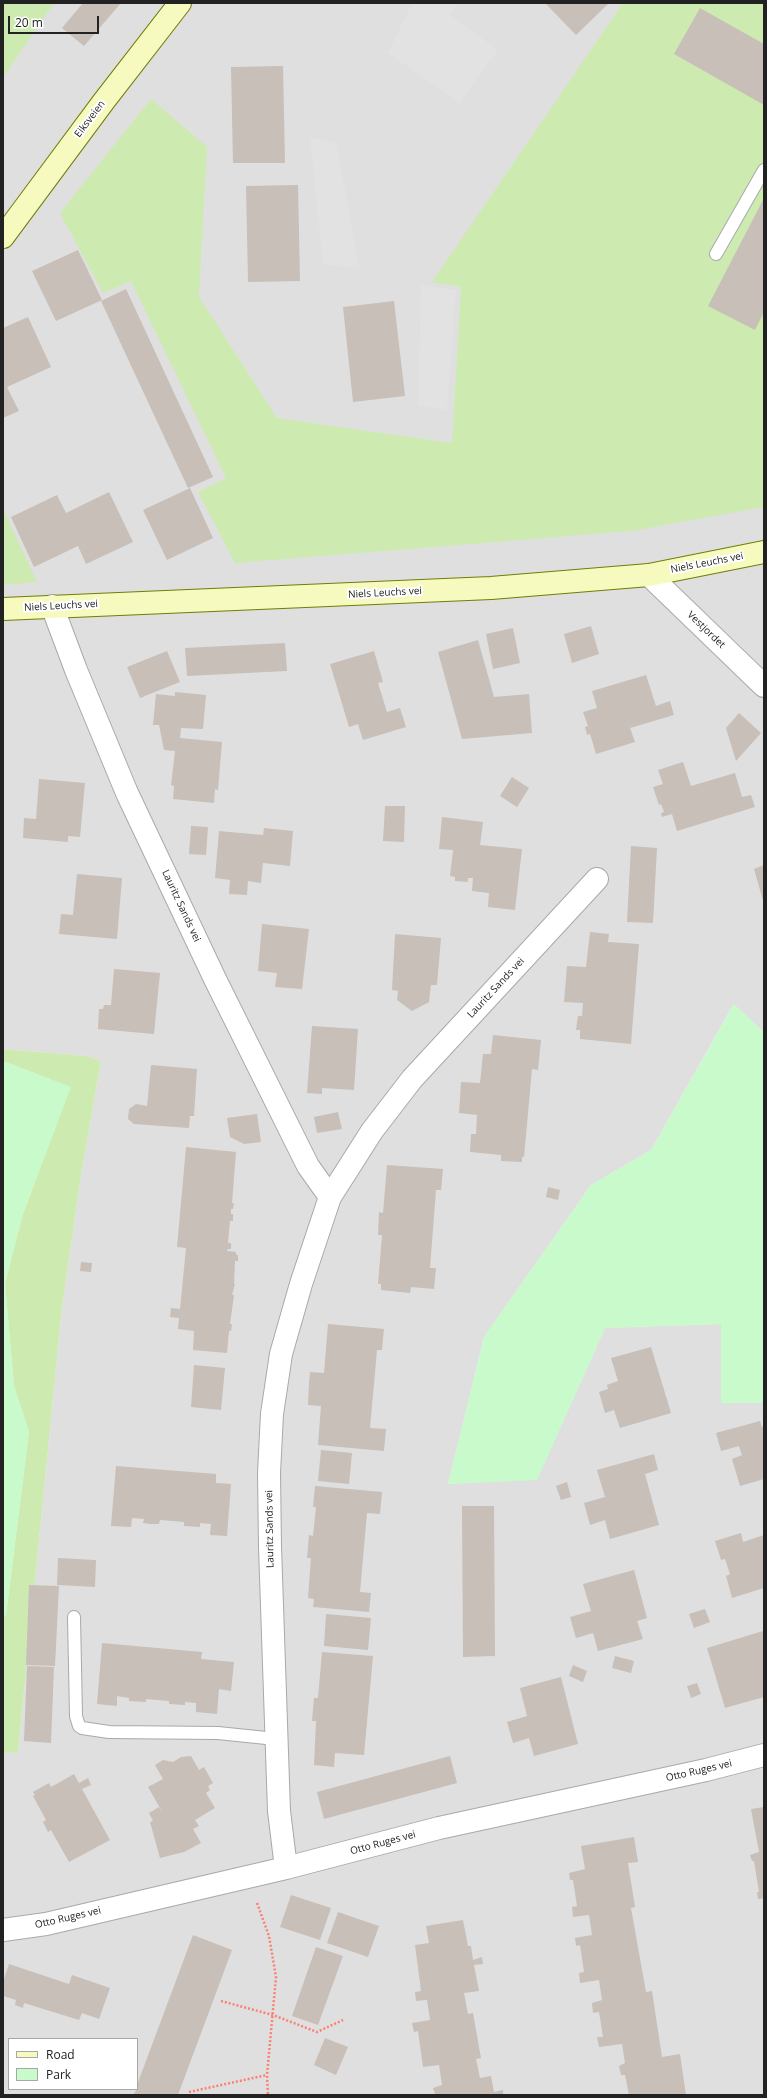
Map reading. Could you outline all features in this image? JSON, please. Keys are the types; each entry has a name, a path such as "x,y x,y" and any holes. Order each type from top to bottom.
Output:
{"street":[{"name":"Eiksveien","path":"3,237 104,101 180,3"},
{"name":"Niels Leuchs vei","path":"3,610 52,606 491,588 649,575 764,552"},
{"name":"Vestjordet","path":"649,575 764,686"},
{"name":"Lauritz Sands vei","path":"52,606 76,670 134,807 215,979 304,1159 330,1197"},
{"name":"Lauritz Sands vei","path":"286,1868 279,1811 269,1473 272,1414 281,1354 301,1284 330,1197 372,1131 412,1079 597,879"},
{"name":"Otto Ruges vei","path":"3,1930 46,1924 286,1868 439,1828 706,1770 764,1755"}],"lane":[{"path":"716,254 764,170"},
{"path":"74,1617 76,1716 79,1726 82,1728 109,1732 218,1733 276,1739"}],"path":[{"path":"247,1876 269,1936 276,1977 266,2075 268,2095"},
{"path":"221,2001 273,2015 317,2032 344,2020"},
{"path":"189,2092 266,2075"}],"shaded area":[{"path":"3,3 764,3 764,1032 733,1005 651,1150 591,1185 484,1337 448,1484 537,1479 605,1328 721,1324 721,1403 764,1403 764,2095 3,2095 3,1753 18,1752 62,1307 81,1175 101,1061 87,1056 3,1049"},
{"path":"412,3 458,3 450,15 498,50 460,103 388,53"},
{"path":"310,137 337,144 359,268 323,264"},
{"path":"421,285 456,290 447,411 418,405"}],"green space":[{"path":"3,3 54,3 4,76 3,72"},
{"path":"623,3 764,3 764,507 632,531 235,563 198,492 226,478 131,281 103,293 60,213 151,99 207,147 199,297 277,418 452,443 461,287 432,282"},
{"path":"3,509 37,582 3,585"},
{"path":"734,1004 764,1032 764,1403 721,1403 721,1324 605,1328 537,1480 448,1484 484,1337 591,1185 651,1150"},
{"path":"3,1049 87,1056 101,1061 81,1175 62,1307 18,1752 3,1753 3,1619 6,1614 29,1432 14,1386 5,1284 22,1217 70,1087 3,1061"},
{"path":"3,1061 71,1087 22,1217 5,1284 14,1386 29,1432 6,1614 3,1619"}],"building":[{"path":"83,3 121,3 84,46 62,28"},
{"path":"545,3 609,3 576,35"},
{"path":"700,8 764,44 764,105 674,54"},
{"path":"283,66 285,163 233,163 231,67"},
{"path":"298,185 300,281 248,282 246,186"},
{"path":"764,198 764,312 755,330 708,306"},
{"path":"78,250 102,300 56,321 32,271"},
{"path":"126,289 213,477 188,488 101,301"},
{"path":"394,301 405,396 353,402 343,307"},
{"path":"28,317 51,367 7,387 19,411 3,418 3,328"},
{"path":"190,488 213,538 167,560 143,510"},
{"path":"109,492 133,542 86,564 78,546 34,567 11,517 57,495 66,513"},
{"path":"591,626 599,654 572,663 564,634"},
{"path":"513,628 520,663 493,669 486,634"},
{"path":"478,640 494,697 529,694 532,733 462,739 438,652"},
{"path":"285,643 287,671 187,676 185,648"},
{"path":"167,651 180,682 140,698 127,667"},
{"path":"374,651 383,682 378,683 387,712 400,708 406,727 363,740 358,724 349,727 330,664"},
{"path":"646,675 656,706 670,701 674,715 630,728 635,742 596,754 590,734 587,735 585,727 588,726 583,712 597,708 592,691"},
{"path":"175,692 206,695 203,729 181,728 180,738 222,742 218,790 215,789 214,803 173,799 174,786 171,785 175,751 164,750 159,725 153,725 156,694 175,696"},
{"path":"739,713 761,733 736,761 726,728"},
{"path":"683,762 691,786 735,773 742,797 751,795 755,807 677,831 672,814 662,817 661,813 664,812 661,804 659,805 653,787 663,784 658,770"},
{"path":"512,777 529,788 517,807 500,796"},
{"path":"39,779 85,783 80,837 68,836 68,842 23,838 24,818 36,819"},
{"path":"385,806 405,806 404,842 383,841"},
{"path":"442,817 483,822 480,845 522,849 515,910 488,907 489,893 472,891 473,878 468,878 468,882 455,881 455,877 450,876 453,850 439,849"},
{"path":"191,826 208,827 206,855 189,854"},
{"path":"264,828 293,831 290,866 263,863 261,883 248,881 247,895 229,894 230,880 215,878 219,831 263,835"},
{"path":"631,846 657,848 653,923 627,922"},
{"path":"764,865 764,904 754,869"},
{"path":"77,874 122,878 117,939 59,934 61,914 73,915"},
{"path":"262,924 309,929 302,989 275,987 277,973 258,971"},
{"path":"590,932 609,934 608,942 639,944 631,1044 580,1039 580,1030 576,1030 578,1016 582,1016 583,1003 564,1002 567,966 586,967"},
{"path":"395,934 441,938 437,985 431,985 429,1002 412,1011 397,1000 398,991 392,990"},
{"path":"114,969 160,973 154,1034 98,1029 99,1009 103,1009 104,1005 111,1005"},
{"path":"312,1026 358,1029 354,1090 322,1088 322,1094 307,1093"},
{"path":"493,1035 541,1040 538,1070 532,1069 524,1157 522,1157 522,1162 501,1161 501,1155 470,1152 471,1134 476,1134 477,1115 459,1113 461,1082 480,1083 483,1054 491,1054"},
{"path":"151,1065 197,1069 194,1116 190,1116 189,1128 134,1124 128,1119 129,1109 136,1104 147,1106"},
{"path":"338,1112 342,1129 317,1133 314,1117"},
{"path":"257,1114 261,1142 244,1144 230,1137 227,1118"},
{"path":"186,1147 236,1152 232,1203 234,1203 233,1209 231,1209 233,1221 230,1221 228,1243 231,1243 231,1249 228,1249 227,1251 236,1252 236,1255 238,1255 238,1261 235,1261 235,1284 232,1295 234,1295 230,1324 232,1324 231,1331 229,1331 227,1353 193,1350 194,1331 178,1329 179,1318 170,1317 171,1308 180,1309 186,1248 177,1247"},
{"path":"387,1165 443,1169 441,1190 436,1190 430,1268 436,1268 434,1289 411,1287 410,1293 381,1290 381,1284 378,1284 382,1235 378,1235 379,1212 383,1213"},
{"path":"548,1187 560,1190 558,1200 546,1197"},
{"path":"81,1262 92,1263 91,1272 80,1271"},
{"path":"328,1324 384,1329 382,1350 377,1350 370,1428 386,1429 384,1451 318,1445 321,1406 308,1405 309,1383 310,1372 324,1373"},
{"path":"651,1347 671,1413 620,1428 614,1410 605,1413 599,1392 608,1389 607,1385 618,1381 611,1358"},
{"path":"194,1365 225,1368 221,1410 191,1407"},
{"path":"760,1421 762,1427 764,1426 764,1479 740,1486 732,1459 742,1455 739,1446 721,1451 716,1433"},
{"path":"321,1450 352,1453 349,1484 318,1481"},
{"path":"654,1454 658,1470 645,1474 659,1525 610,1539 605,1520 590,1525 584,1503 605,1497 597,1470"},
{"path":"116,1466 216,1474 216,1483 231,1484 227,1536 210,1535 211,1524 200,1523 200,1527 184,1526 184,1522 160,1520 159,1524 151,1524 143,1523 144,1519 132,1518 131,1527 111,1526"},
{"path":"567,1482 571,1497 561,1500 556,1486"},
{"path":"315,1486 382,1492 380,1514 367,1513 360,1592 371,1593 369,1612 313,1607 314,1599 308,1598 311,1558 307,1558 309,1535 313,1536 316,1507 313,1507"},
{"path":"462,1506 494,1506 495,1656 463,1657"},
{"path":"741,1533 743,1542 764,1535 764,1588 732,1598 726,1576 730,1574 725,1559 721,1560 715,1541"},
{"path":"58,1558 96,1560 95,1587 57,1585"},
{"path":"634,1570 647,1618 637,1621 643,1639 598,1651 593,1633 576,1638 570,1617 591,1611 583,1584"},
{"path":"29,1585 59,1586 55,1666 26,1665"},
{"path":"705,1609 710,1622 694,1628 689,1614"},
{"path":"326,1614 371,1618 368,1650 324,1646"},
{"path":"763,1631 764,1697 725,1708 707,1648"},
{"path":"102,1643 202,1652 201,1659 234,1662 231,1691 219,1689 217,1714 196,1712 196,1703 185,1702 185,1705 169,1704 169,1701 146,1699 146,1702 129,1701 129,1698 117,1696 117,1706 97,1704"},
{"path":"322,1652 373,1656 364,1755 335,1753 334,1767 314,1765 316,1721 312,1721 314,1698 318,1698"},
{"path":"615,1656 634,1661 631,1673 612,1668"},
{"path":"573,1665 587,1671 583,1682 569,1676"},
{"path":"27,1666 54,1667 51,1743 24,1741"},
{"path":"561,1677 578,1744 534,1756 529,1738 513,1743 507,1722 527,1716 520,1688"},
{"path":"697,1683 701,1694 691,1698 687,1686"},
{"path":"191,1756 199,1770 204,1767 213,1783 208,1786 210,1790 206,1793 215,1808 195,1820 199,1826 193,1829 201,1843 184,1852 160,1858 150,1822 153,1821 149,1813 159,1807 164,1815 148,1787 163,1779 155,1765 163,1760 173,1762 181,1757"},
{"path":"450,1756 457,1783 324,1819 317,1792"},
{"path":"74,1774 79,1783 88,1778 91,1785 82,1789 110,1840 69,1862 51,1830 48,1832 43,1822 46,1820 33,1796 35,1795 33,1792 49,1783 51,1787"},
{"path":"764,1807 764,1898 758,1899 757,1892 759,1892 754,1861 752,1861 750,1855 759,1852 751,1809"},
{"path":"634,1837 638,1862 628,1863 635,1907 631,1908 646,1992 652,1991 662,2057 680,2054 686,2095 629,2095 625,2075 621,2075 619,2066 625,2063 622,2044 599,2047 597,2037 603,2037 599,2012 593,2013 592,2003 602,2000 599,1980 580,1983 579,1973 584,1972 580,1945 576,1946 575,1938 592,1935 589,1915 573,1917 572,1907 577,1906 573,1880 570,1880 569,1873 585,1869 581,1846"},
{"path":"291,1895 331,1908 320,1940 280,1927"},
{"path":"338,1912 379,1926 368,1957 327,1943"},
{"path":"463,1920 468,1946 471,1946 473,1960 482,1957 483,1964 474,1965 479,1991 464,1993 468,2014 473,2013 481,2058 476,2059 480,2078 491,2076 494,2092 503,2090 503,2094 435,2094 433,2088 442,2085 439,2065 423,2067 418,2031 414,2032 412,2023 430,2020 427,2000 416,2001 415,1992 421,1991 415,1945 429,1943 426,1926"},
{"path":"193,1935 232,1950 178,2095 133,2095 138,2090 138,2082"},
{"path":"316,1947 343,1956 318,2025 292,2016"},
{"path":"9,1964 69,1984 72,1975 110,1988 99,2019 82,2013 79,2020 24,2003 23,2008 15,2005 16,2000 3,1996 3,1982"},
{"path":"325,2038 348,2047 336,2075 314,2065"}]}
